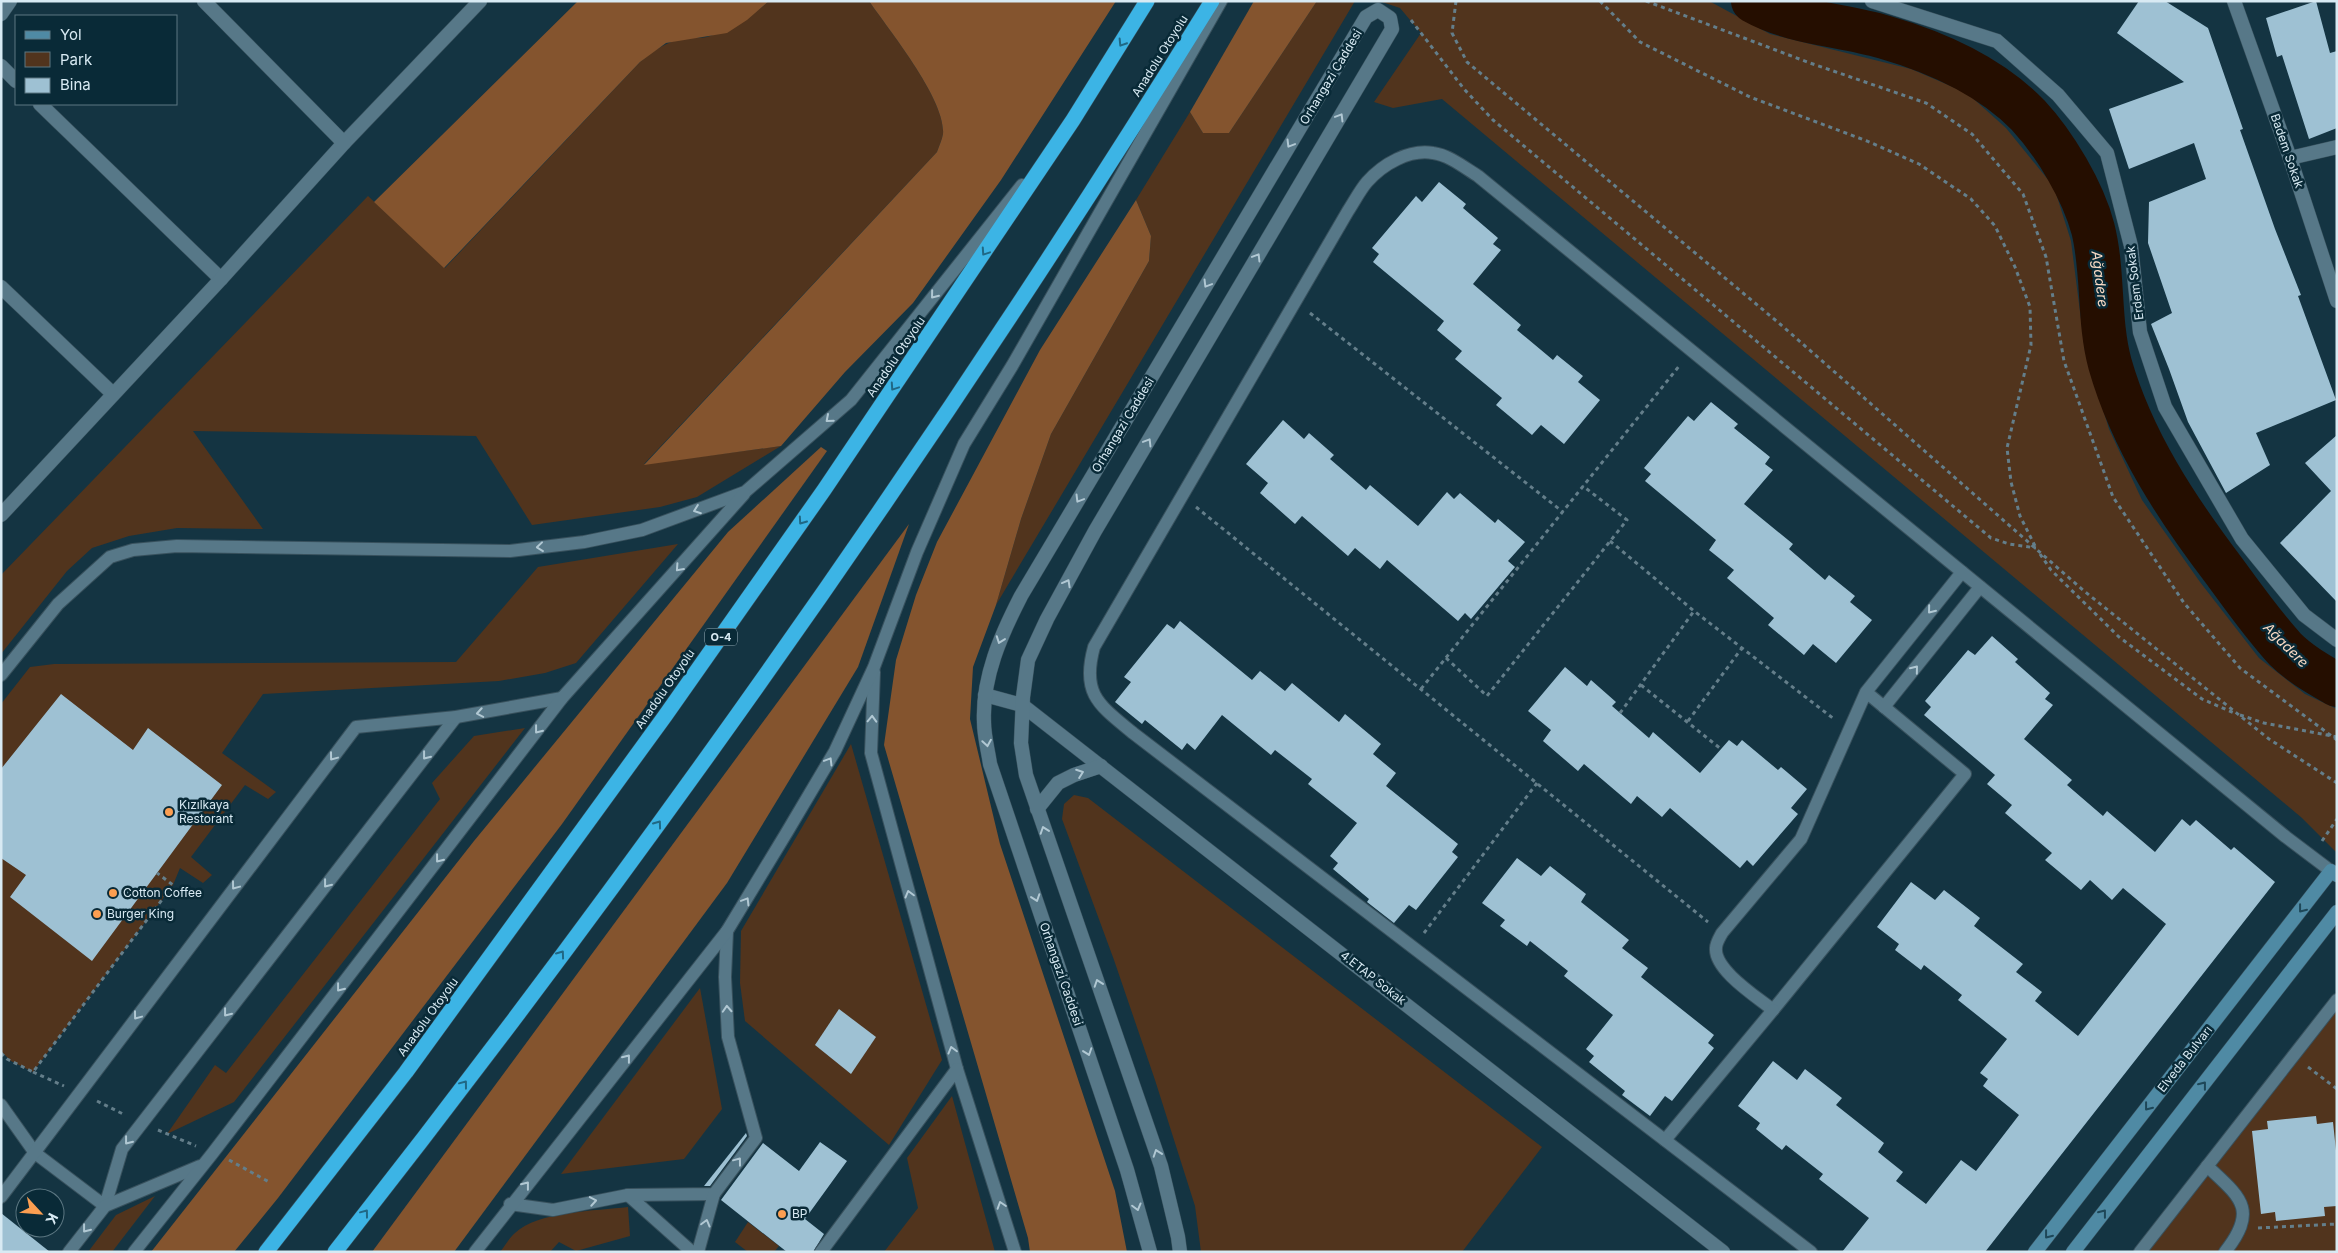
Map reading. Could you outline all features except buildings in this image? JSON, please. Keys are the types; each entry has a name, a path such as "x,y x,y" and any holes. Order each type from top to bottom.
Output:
{"highway":[{"name":"Anadolu Otoyolu","path":"266,1252 406,1072 665,716 824,490 1073,120 1147,1"},
{"name":"Anadolu Otoyolu","path":"335,1252 530,996 689,782 824,594 1113,160 1212,1"}],"main road":[{"name":"Elveda Bulvarı","path":"2035,1252 2334,873"},
{"path":"2073,1252 2337,912"}],"street":[{"path":"1,14 10,1"},
{"path":"204,1 344,142"},
{"path":"1,515 221,279 344,142 480,1"},
{"name":"Erdem Sokak","path":"1872,1 1996,41 2058,95 2107,152 2131,246 2140,332 2165,407 2242,538 2304,615 2337,640"},
{"name":"Badem Sokak","path":"2234,1 2290,158 2337,301"},
{"name":"Orhangazi Caddesi","path":"1022,705 1028,660 1095,531 1392,29 1390,18 1378,10 1366,17 1021,596 1000,637 985,695 984,722 990,764 1127,1170 1150,1252"},
{"path":"1,66 15,80"},
{"path":"41,105 221,279"},
{"path":"2290,158 2337,146"},
{"path":"1,287 113,394"},
{"path":"985,695 1022,705 1021,743 1026,775 1161,1166 1180,1252"},
{"name":"4.ETAP Sokak","path":"1022,705 1723,1252"},
{"path":"1037,809 1058,783 1074,774 1101,766"}],"lane":[{"path":"475,1252 510,1204 728,931 834,751 874,667 917,552 964,444 1012,366 1221,1"},
{"path":"134,1252 562,698 745,492 850,400 1073,120"},
{"path":"1811,1252 1133,733 1102,708 1091,688 1088,668 1094,647 1367,182 1389,163 1409,154 1434,153 1456,162 1478,176 2286,837 2334,873"},
{"path":"1,676 58,604 110,557 133,550 177,546 510,551 584,542 642,530 745,492"},
{"path":"1773,1010 1728,974 1718,961 1716,948 1722,933 1801,839 1866,692 1962,572"},
{"path":"1884,707 1980,587"},
{"path":"874,667 871,753 957,1069 1015,1252"},
{"path":"1665,1140 1965,774 1866,692"},
{"path":"1,1196 356,727 456,717 562,698"},
{"path":"69,1252 104,1206 122,1149 456,717"},
{"path":"698,1252 714,1194 756,1138 728,1036 725,977 728,931"},
{"path":"2140,1252 2337,1000"},
{"path":"821,1252 957,1069"},
{"path":"1,1105 35,1153 104,1206"},
{"path":"104,1206 203,1165"},
{"path":"2207,1166 2237,1194 2243,1206 2243,1221 2237,1237 2225,1252"},
{"path":"510,1204 553,1210 628,1195 714,1194"},
{"path":"628,1195 692,1252"}],"path":[{"path":"1456,1 1452,33 1467,62 1780,324 2084,590 2237,714 2270,739 2337,783"},
{"path":"1600,1 1640,42 1750,97 1867,141 1919,164 1971,200 1996,226 2015,267 2030,308 2032,346 2007,448 2011,482 2018,508 2037,548 2051,570 2119,637 2202,699 2264,723 2337,739"},
{"path":"1646,1 1810,64 1926,103 1972,134 2023,194 2046,257 2064,361 2113,497 2184,603 2240,668 2332,737"},
{"path":"1406,14 1464,88 1493,120 1990,538 2009,544 2037,548"},
{"path":"1296,302 1563,512"},
{"path":"1421,689 1692,351"},
{"path":"1446,658 1487,696 1627,520 1584,486"},
{"path":"1182,495 1722,933"},
{"path":"1610,541 1694,611 1849,730"},
{"path":"1620,713 1694,611"},
{"path":"1688,721 1742,648"},
{"path":"1641,685 1721,749"},
{"path":"1413,947 1537,783"},
{"path":"2312,856 2337,818"},
{"path":"1,1053 7,1059 33,1072 172,885 157,873"},
{"path":"2293,1056 2337,1089"},
{"path":"2240,1229 2337,1224"}],"green space":[{"path":"769,1 869,1 915,66 926,85 936,103 942,120 943,134 937,152 644,464 781,446 697,497 660,507 532,525 476,436 193,431 263,529 177,528 129,536 92,548 67,571 1,654 1,575 368,196 445,268 640,62 656,50 673,41 707,37 726,30 748,17"},
{"path":"1317,1 1355,1 996,605 1021,519 1051,434 1149,261 1151,236 1136,200 1190,112 1203,133 1229,133"},
{"path":"1379,1 1709,1 1770,34 1911,69 1967,93 2006,128 2054,187 2071,241 2085,351 2109,429 2142,500 2200,582 2259,658 2305,694 2337,709 2337,853 2302,818 1442,99 1393,108 1374,102 1421,33 1400,8"},
{"path":"678,544 576,663 545,673 499,681 263,694 222,753 276,792 268,799 245,785 191,857 212,875 203,883 180,868 173,885 33,1072 11,1061 1,1051 1,704 30,667 54,664 456,662 538,567"},
{"path":"525,728 234,1102 167,1134 215,1065 226,1073 440,799 432,783 474,736"},
{"path":"851,744 942,1060 889,1145 745,1021 740,983 741,931"},
{"path":"1074,795 1088,798 1542,1147 1462,1252 1201,1252 1195,1206 1155,1080 1114,960 1062,819 1064,804"},
{"path":"700,988 722,1109 684,1159 561,1174"},
{"path":"2337,1000 2337,1252 2140,1252"},
{"path":"952,1096 995,1252 884,1252 918,1208 907,1158"},
{"path":"155,1196 112,1252 88,1252 116,1215"},
{"path":"628,1207 630,1236 576,1251 559,1242 550,1252 500,1252 515,1233 538,1220 568,1213"},
{"path":"748,1222 779,1246 774,1252 748,1252 735,1242"}],"shaded area":[{"path":"578,1 769,1 747,20 727,33 666,43 640,62 444,268 374,202"},
{"path":"869,1 1116,1 1001,180 913,303 845,372 781,446 644,465 937,152 943,134 942,120 936,103 915,66"},
{"path":"1254,1 1317,1 1229,133 1203,133 1190,112"},
{"path":"1136,200 1151,236 1149,261 1051,434 1021,519 996,605 973,667 970,719 1000,844 1115,1191 1127,1252 1030,1252 1028,1238 884,745 896,660 916,595 937,542 1040,350"},
{"path":"821,447 827,451 562,824 278,1198 234,1252 151,1252 474,841 728,532"},
{"path":"909,524 858,667 727,883 454,1252 372,1252"}],"waterway":[{"name":"Ağadere","path":"1753,1 1769,9 1801,19 1884,37 1923,50 1961,67 1997,88 2028,115 2058,154 2075,184 2088,214 2093,229 2099,262 2104,331 2110,364 2130,420 2143,447 2190,524 2269,630 2285,649 2297,659 2337,685"}],"place":[{"name":"Kızılkaya Restorant","path":"169,812"},
{"name":"Cotton Coffee","path":"113,893"},
{"name":"Burger King","path":"97,914"},
{"name":"BP","path":"782,1214"}]}
